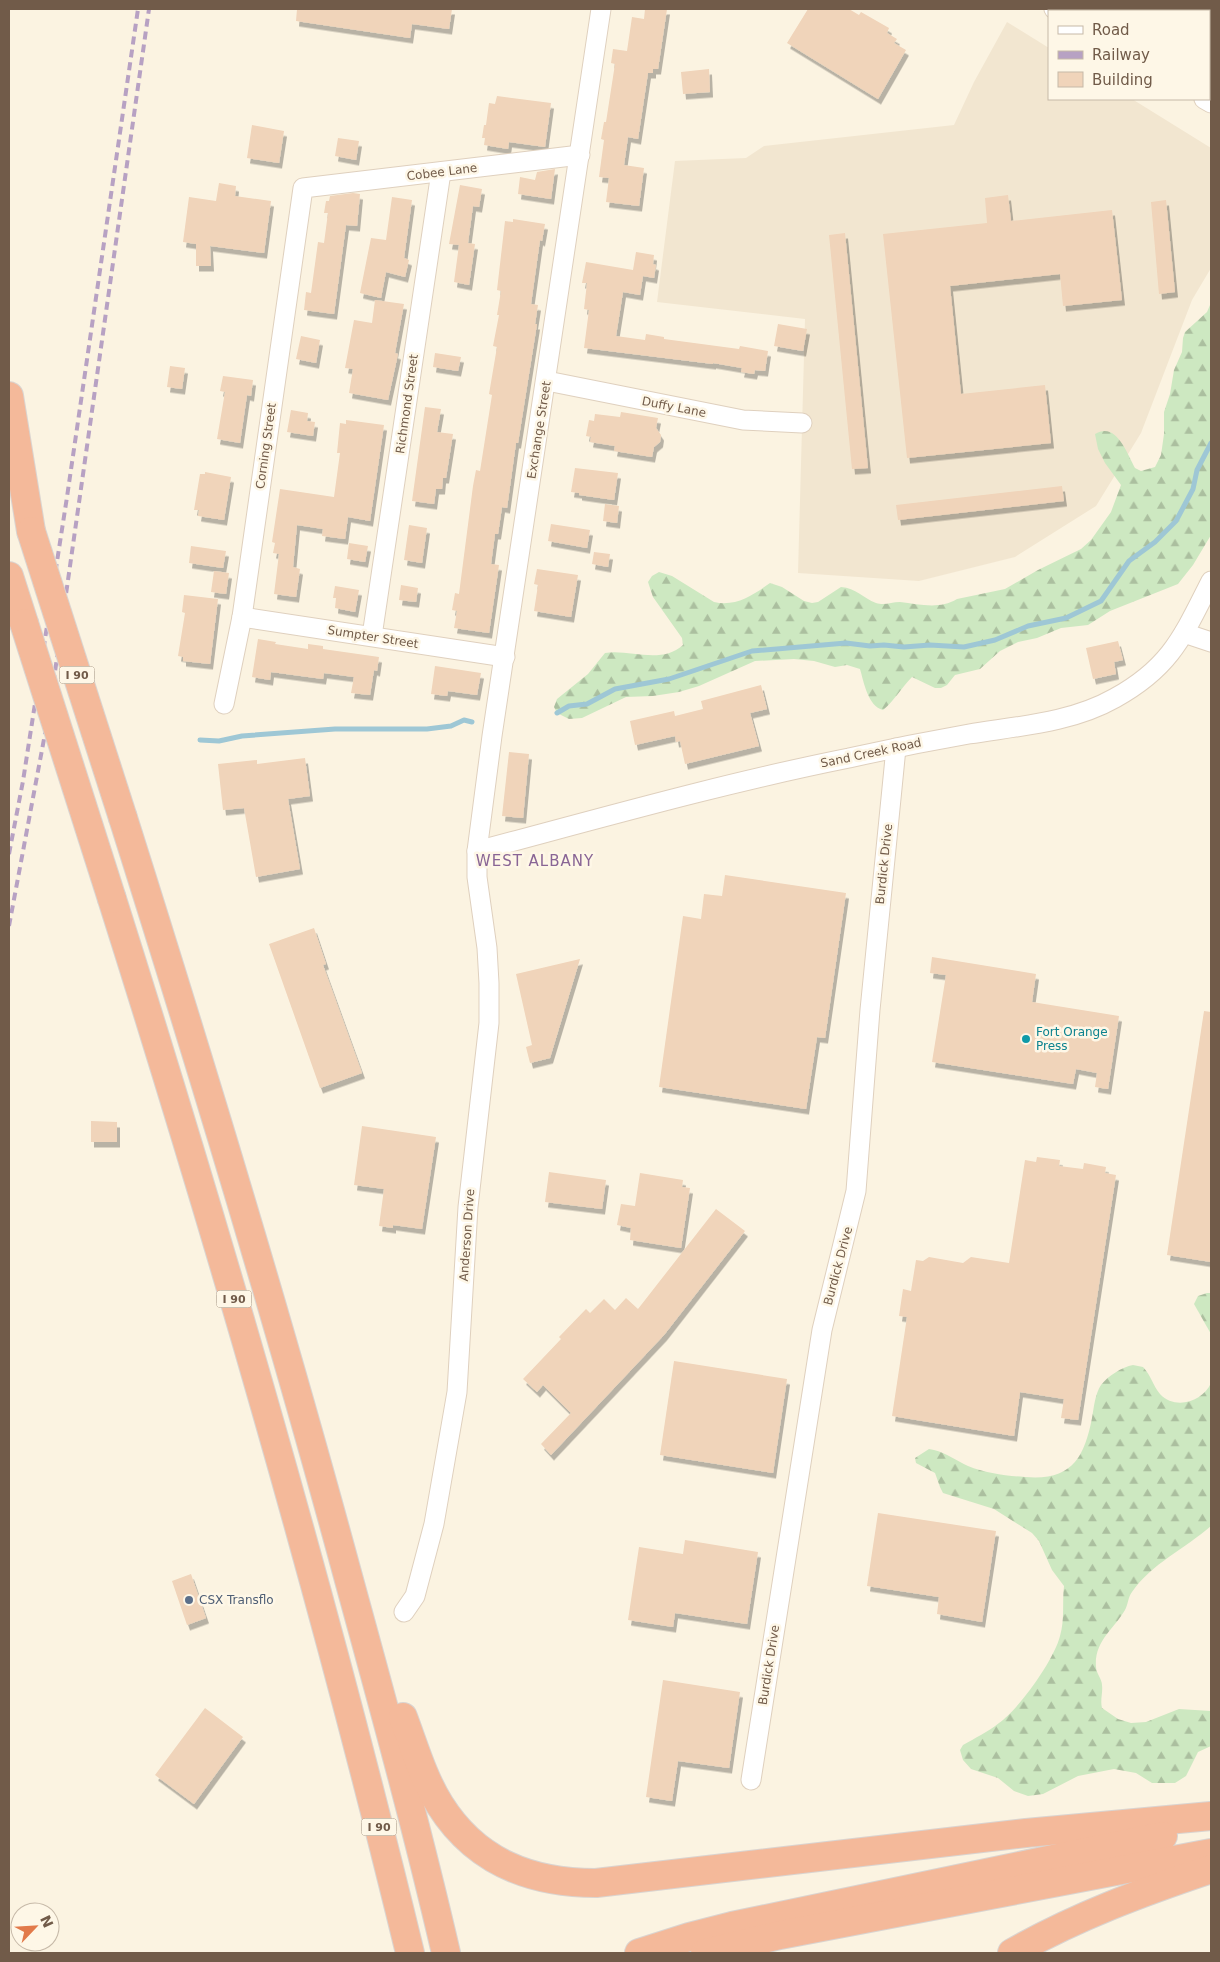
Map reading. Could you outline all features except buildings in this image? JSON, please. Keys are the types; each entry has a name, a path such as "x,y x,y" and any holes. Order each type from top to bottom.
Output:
{"highway":[{"path":"9,396 31,531"},
{"name":"I 90","path":"9,461 236,1181 334,1522 403,1778 446,1953"},
{"name":"I 90","path":"9,576 203,1191 349,1710 410,1953"},
{"path":"334,1522 419,1761 439,1804 466,1839 484,1853 525,1874 564,1882 596,1883 1026,1833 1211,1816"},
{"path":"639,1953 732,1926 1211,1826"},
{"path":"705,1953 780,1935 1211,1853"},
{"path":"1012,1953 1051,1932 1093,1913 1150,1890 1211,1869"}],"street":[{"name":"Exchange Street","path":"477,851 504,657 547,381 601,9"},
{"name":"Cobee Lane","path":"303,188 580,154"},
{"name":"Richmond Street","path":"372,636 441,172"},
{"name":"Corning Street","path":"224,704 242,617 303,188"},
{"name":"Duffy Lane","path":"547,381 743,420 802,424"},
{"name":"Sand Creek Road","path":"477,851 693,793 794,769 896,748 1042,723 1098,707 1148,677 1166,660 1184,633 1211,581"},
{"name":"Sumpter Street","path":"242,617 504,657"},
{"path":"1184,633 1211,642"},
{"name":"Burdick Drive","path":"751,1780 822,1330 856,1191 870,1010 896,748"},
{"name":"Anderson Drive","path":"404,1612 415,1596 434,1524 457,1392 468,1207 489,1023 490,983 477,877 477,851"}],"shaded area":[{"path":"1007,22 1048,47 1048,100 1134,100 1211,148 1211,268 1192,300 1141,433 1096,506 1015,557 919,581 798,573 805,319 657,302 675,161 746,158 764,146 954,125 974,82"}],"green space":[{"path":"1211,280 1211,535 1193,565 1178,584 1110,611 1088,625 1061,628 1037,638 1018,642 1000,651 980,669 955,675 947,685 941,688 935,688 912,677 883,710 878,708 870,699 860,669 847,665 835,667 814,661 794,659 755,661 699,686 679,692 653,696 626,697 582,718 569,719 557,713 554,707 557,699 588,674 605,653 665,654 683,645 682,638 653,597 648,582 652,576 659,572 672,576 714,602 722,603 744,599 770,583 782,587 804,601 812,603 818,602 841,587 851,589 879,604 900,602 936,605 1005,589 1081,549 1091,540 1111,512 1121,485 1105,463 1098,449 1095,434 1102,431 1115,435 1135,468 1141,471 1155,467 1161,455 1164,434 1164,412 1170,394 1174,370 1182,352 1183,338 1185,332 1207,312 1210,305"},
{"path":"1211,1293 1211,1334 1194,1304 1198,1296"},
{"path":"1133,1365 1143,1367 1160,1394 1174,1402 1181,1403 1196,1399 1202,1395 1211,1383 1211,1526 1159,1565 1140,1582 1131,1594 1121,1617 1101,1643 1096,1658 1096,1667 1102,1683 1102,1708 1118,1719 1131,1723 1146,1722 1179,1709 1211,1711 1211,1746 1198,1752 1186,1776 1175,1783 1152,1783 1136,1773 1114,1769 1078,1776 1043,1794 1028,1796 1014,1791 998,1778 971,1769 963,1760 960,1750 963,1745 990,1729 1016,1707 1026,1696 1051,1658 1060,1636 1064,1586 1052,1570 1039,1541 1032,1533 994,1509 943,1493 935,1473 916,1463 915,1458 929,1449 943,1453 968,1466 996,1474 1018,1477 1041,1477 1064,1471 1073,1464 1085,1445 1096,1396 1101,1385 1116,1372"}],"waterway":[{"path":"557,713 569,706 587,704 615,689 669,679 752,651 846,643 870,646 904,647 930,645 964,647 995,640 1028,626 1066,618 1101,601 1129,561 1155,542 1176,521 1193,489 1197,470 1211,443"},
{"path":"200,740 219,741 242,736 335,729 427,729 451,726 464,720 472,722"}],"railway":[{"path":"9,854 23,781 67,497 138,9"},
{"path":"9,926 50,707 149,9"}],"place":[{"name":"Fort Orange Press","path":"1026,1039"},
{"name":"CSX Transflo","path":"189,1600"}],"district":[{"name":"WEST ALBANY","path":"535,861"}]}
